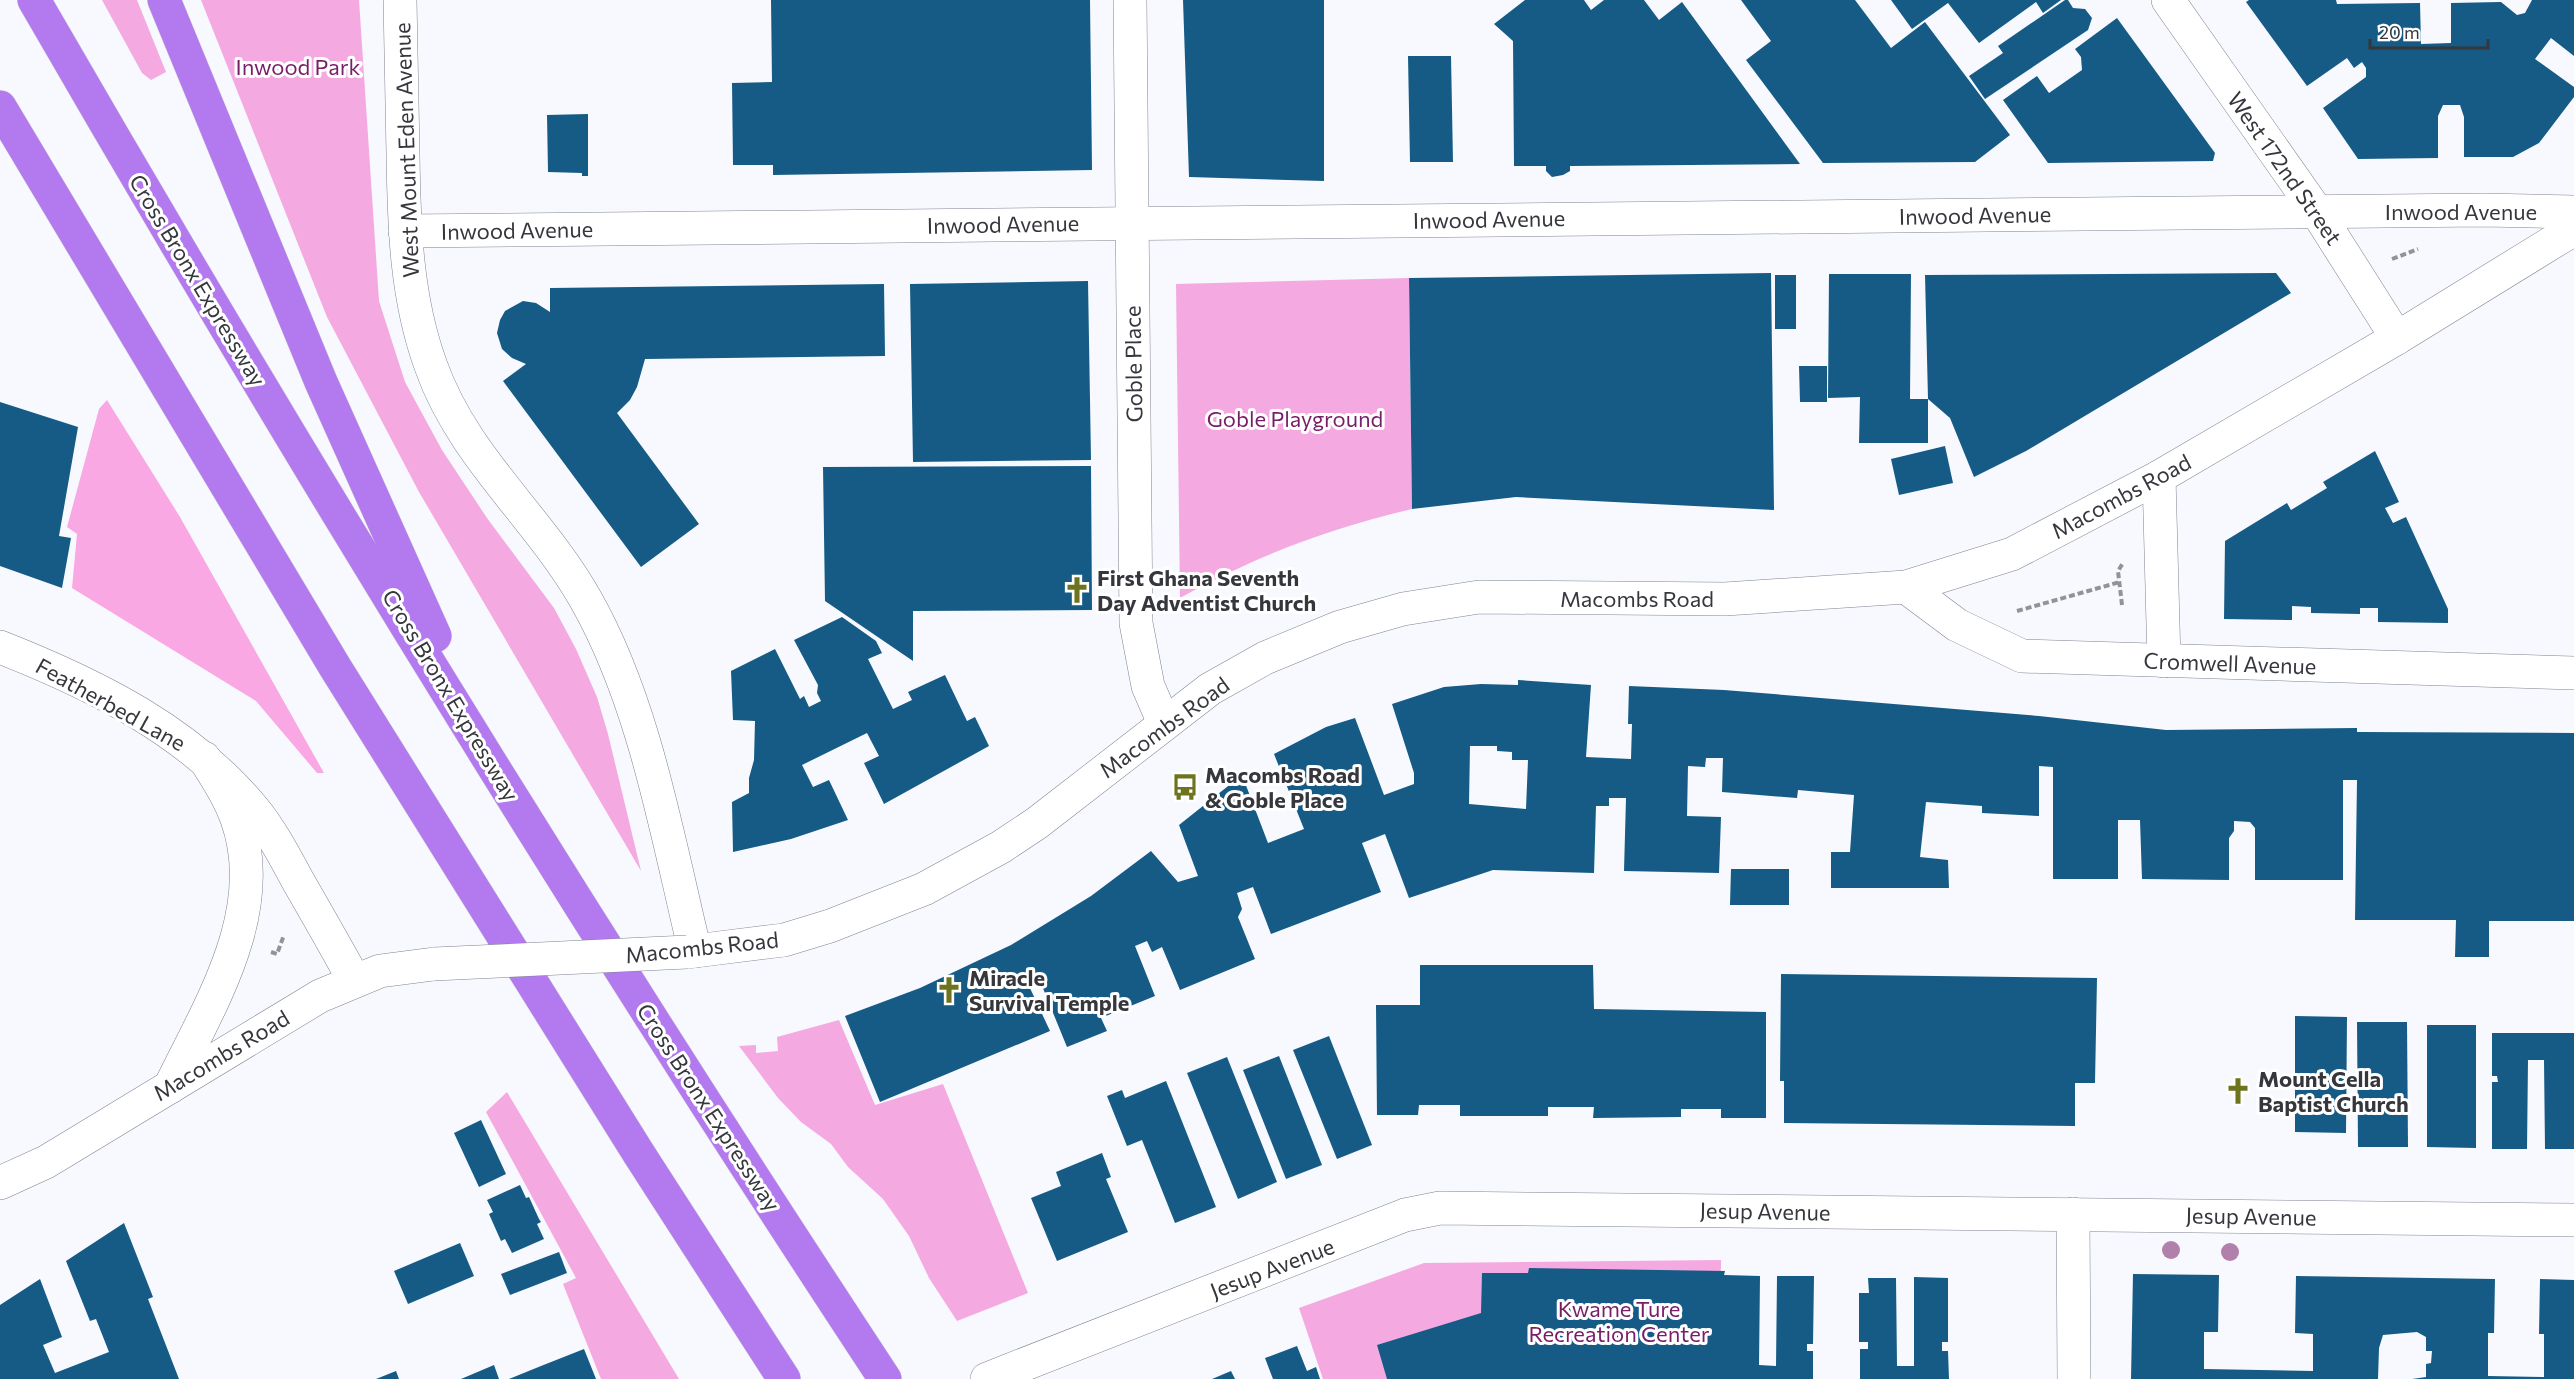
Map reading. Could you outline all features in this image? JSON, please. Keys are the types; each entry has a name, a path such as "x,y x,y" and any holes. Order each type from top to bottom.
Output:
{"highway":[{"name":"Cross Bronx Expressway","path":"34,0 240,351 521,810 885,1379"},
{"path":"164,0 345,437 432,629 521,810"},
{"path":"0,107 180,411 366,718 784,1379"},
{"path":"844,1317 893,1379"},
{"path":"757,1339 779,1379"}],"street":[{"name":"West Mount Eden Avenue","path":"400,0 405,231 413,304 421,337 452,416 483,463 568,570 616,660 639,730 691,952"},
{"name":"Goble Place","path":"1130,0 1136,623 1146,676 1164,723"},
{"name":"West 172nd Street","path":"2168,0 2317,212 2397,338"},
{"name":"Inwood Avenue","path":"405,231 1132,222 2574,212"},
{"name":"Macombs Road","path":"0,1183 46,1162 276,1021 354,980 392,969 434,964 691,952 784,940 830,926 924,889 1002,847 1037,823 1210,689 1265,658 1340,627 1403,609 1479,597 1725,599 1906,587 2012,554 2159,477 2397,338 2574,229"},
{"path":"2159,477 2164,661"},
{"name":"Cromwell Avenue","path":"1906,587 1957,625 2022,656 2574,673"},
{"name":"Featherbed Lane","path":"0,647 107,696 176,737 204,758 233,785 269,830 354,980"},
{"path":"170,1087 235,947 245,894 244,855 237,819 204,758"},
{"path":"0,1207 46,1162"},
{"name":"Jesup Avenue","path":"987,1379 1421,1210 1457,1208 2574,1220"},
{"path":"2073,1214 2074,1379"}],"path":[{"path":"2009,613 2120,582"},
{"path":"277,954 284,935"}],"green space":[{"path":"102,0 137,0 166,72 151,80 142,73"},
{"name":"Inwood Park","path":"201,0 359,0 379,301 405,382 442,450 487,518 554,608 576,649 597,697 608,734 641,871 419,492 327,317"},
{"name":"Goble Playground","path":"1409,278 1412,509 1293,545 1237,569 1180,598 1176,284"},
{"path":"839,1020 875,1105 943,1084 1028,1293 957,1321 929,1278 909,1236 883,1199 848,1167 831,1144 801,1122 778,1098 739,1046 756,1045 756,1053 778,1051 777,1037"},
{"path":"507,1092 679,1379 601,1379 563,1284 576,1278 486,1112"},
{"name":"Kwame Ture Recreation Center","path":"1721,1260 1719,1379 1323,1379 1299,1308 1424,1263"}],"shaded area":[{"path":"107,400 180,517 324,773 317,773 256,701 72,588 77,534 67,527 99,409"}],"building":[{"path":"771,0 1090,0 1092,170 773,175 773,165 733,165 732,83 772,82"},
{"path":"1183,0 1324,0 1324,181 1189,177"},
{"path":"1525,0 1584,0 1591,10 1604,0 1644,0 1659,20 1682,2 1800,164 1570,166 1570,171 1552,177 1546,171 1546,166 1514,166 1513,41 1494,24"},
{"path":"1741,0 1855,0 1891,48 1925,22 2010,135 1975,162 1823,163 1746,60 1771,41"},
{"path":"1891,0 2061,0 2043,13 2036,2 1979,43 1948,3 1912,29"},
{"path":"2068,0 2073,8 2085,9 2092,18 2088,30 1985,99 1969,76 2003,53 1998,46"},
{"path":"2249,0 2336,0 2337,4 2420,3 2421,44 2451,43 2451,3 2501,2 2517,15 2525,13 2532,0 2574,0 2574,56 2551,38 2535,59 2574,87 2574,97 2539,143 2513,157 2464,157 2464,117 2460,105 2443,105 2438,116 2438,158 2358,159 2323,108 2366,77 2366,68 2362,62 2354,68 2347,58 2307,86 2246,2"},
{"path":"2117,18 2215,153 2213,161 2048,163 2003,100 2037,76 2049,93 2082,70 2081,57 2075,49"},
{"path":"1408,56 1451,56 1453,162 1410,162"},
{"path":"588,114 588,176 582,176 582,173 548,172 547,115"},
{"path":"1771,273 1774,510 1516,497 1412,509 1409,278"},
{"path":"2276,273 2291,293 2026,451 1974,477 1950,418 1928,399 1925,275"},
{"path":"1829,274 1911,274 1910,399 1928,399 1928,443 1859,443 1860,397 1828,398"},
{"path":"1775,275 1796,275 1796,329 1775,329"},
{"path":"1088,281 1091,460 913,462 910,284"},
{"path":"884,284 885,356 645,359 637,387 630,400 617,413 699,524 641,567 503,381 526,364 512,358 502,349 497,333 500,320 505,311 523,301 536,303 550,312 550,288"},
{"path":"1799,366 1827,366 1827,402 1800,402"},
{"path":"0,402 78,427 59,536 71,538 62,588 0,566"},
{"path":"1945,446 1953,483 1899,495 1891,459"},
{"path":"2375,451 2399,502 2385,508 2393,523 2406,517 2448,609 2448,623 2378,622 2378,608 2360,608 2360,614 2311,613 2311,607 2292,606 2292,620 2224,619 2225,541 2287,503 2291,510 2327,488 2323,482"},
{"path":"1091,466 1092,610 913,611 913,661 825,601 823,467"},
{"path":"842,617 876,641 882,653 868,659 893,709 912,700 908,692 945,675 967,721 975,717 989,746 884,804 864,763 879,756 867,733 802,765 813,787 829,780 848,820 791,839 733,852 732,802 749,793 749,778 754,760 755,721 733,720 731,671 775,649 800,699 804,696 809,707 821,701 817,693 818,685 794,640"},
{"path":"1518,680 1591,685 1586,757 1631,759 1632,724 1628,724 1629,686 1724,690 2039,716 2166,730 2357,728 2357,732 2574,733 2574,921 2489,921 2489,957 2455,957 2456,920 2355,920 2357,780 2343,780 2343,880 2255,880 2255,828 2250,822 2234,821 2234,831 2229,838 2229,880 2142,879 2140,820 2118,820 2118,879 2053,879 2053,767 2039,766 2039,816 1982,813 1982,806 1926,802 1920,857 1948,860 1949,888 1831,888 1831,852 1850,852 1854,795 1798,790 1797,798 1722,792 1723,758 1706,758 1705,767 1688,766 1687,816 1721,817 1719,873 1624,871 1626,798 1609,798 1609,806 1596,806 1594,873 1493,870 1409,898 1385,834 1362,843 1381,892 1271,934 1253,887 1237,893 1242,909 1238,917 1255,959 1180,990 1162,947 1152,952 1147,941 1135,946 1155,996 1101,1018 1107,1031 1067,1047 1040,981 1029,986 1050,1031 880,1102 845,1016 920,988 1011,945 1091,896 1151,851 1178,882 1198,876 1179,825 1242,775 1268,843 1304,829 1274,754 1326,727 1355,718 1384,795 1414,784 1414,773 1392,704 1444,687 1481,684 1518,685","holes":["1470,746 1497,746 1497,751 1512,752 1512,760 1528,760 1526,809 1469,804"]},
{"path":"1731,869 1789,869 1789,905 1730,905"},
{"path":"1420,965 1593,965 1594,1009 1766,1012 1766,1118 1721,1118 1721,1109 1681,1109 1681,1117 1593,1118 1594,1107 1548,1107 1548,1116 1460,1116 1460,1105 1419,1105 1418,1115 1377,1115 1376,1005 1420,1005"},
{"path":"1781,974 2097,978 2095,1083 2075,1083 2075,1126 1784,1123 1784,1081 1780,1081"},
{"path":"2295,1016 2347,1017 2346,1133 2295,1132"},
{"path":"2357,1022 2407,1022 2408,1147 2358,1147"},
{"path":"2427,1025 2476,1025 2476,1148 2427,1147"},
{"path":"2492,1033 2574,1033 2574,1149 2545,1149 2544,1060 2528,1060 2527,1149 2492,1149 2492,1082 2498,1082 2497,1076 2492,1076"},
{"path":"1329,1036 1372,1145 1337,1159 1293,1050"},
{"path":"1279,1056 1322,1165 1286,1179 1243,1070"},
{"path":"1227,1057 1277,1182 1238,1199 1187,1073"},
{"path":"1166,1081 1216,1207 1175,1223 1142,1140 1127,1146 1107,1096 1122,1090 1125,1098"},
{"path":"481,1120 506,1174 479,1187 454,1133"},
{"path":"1102,1153 1111,1177 1106,1179 1128,1232 1057,1261 1031,1198 1061,1186 1056,1172"},
{"path":"520,1185 526,1198 529,1197 541,1222 537,1224 544,1239 512,1253 505,1239 501,1241 489,1214 493,1212 487,1200"},
{"path":"124,1223 153,1297 148,1299 179,1379 0,1379 0,1305 40,1279 62,1337 43,1345 55,1373 109,1352 96,1319 90,1321 66,1261"},
{"path":"460,1243 474,1276 408,1304 394,1271"},
{"path":"559,1252 567,1273 510,1295 501,1274"},
{"name":"Kwame Ture Recreation Center","path":"1529,1268 1725,1271 1724,1275 1760,1276 1759,1365 1776,1366 1777,1276 1814,1276 1813,1344 1807,1344 1807,1351 1813,1351 1813,1379 1387,1379 1377,1345 1481,1313 1482,1273 1528,1273"},
{"path":"2133,1274 2219,1275 2218,1332 2204,1332 2204,1369 2313,1371 2313,1334 2295,1333 2296,1276 2495,1279 2494,1333 2488,1333 2488,1376 2544,1377 2544,1334 2539,1334 2540,1279 2574,1280 2574,1379 2412,1379 2426,1377 2426,1364 2431,1363 2432,1351 2426,1351 2426,1337 2417,1332 2383,1335 2379,1348 2378,1379 2131,1379"},
{"path":"1914,1277 1948,1278 1948,1342 1942,1342 1942,1351 1948,1351 1949,1379 1860,1379 1860,1349 1868,1349 1868,1342 1859,1342 1859,1293 1869,1293 1868,1278 1896,1278 1897,1366 1914,1366"},
{"path":"1297,1346 1307,1371 1316,1367 1320,1379 1273,1379 1265,1358"},
{"path":"584,1349 596,1379 509,1379 541,1366"},
{"path":"494,1365 499,1379 461,1379"},
{"path":"396,1371 399,1379 376,1379"},
{"path":"1231,1371 1235,1379 1212,1379"}],"place":[{"name":"First Ghana Seventh Day Adventist Church","path":"1077,590"},
{"name":"Macombs Road & Goble Place","path":"1185,787"},
{"name":"Miracle Survival Temple","path":"949,990"},
{"name":"Mount Cella Baptist Church","path":"2238,1091"}]}
